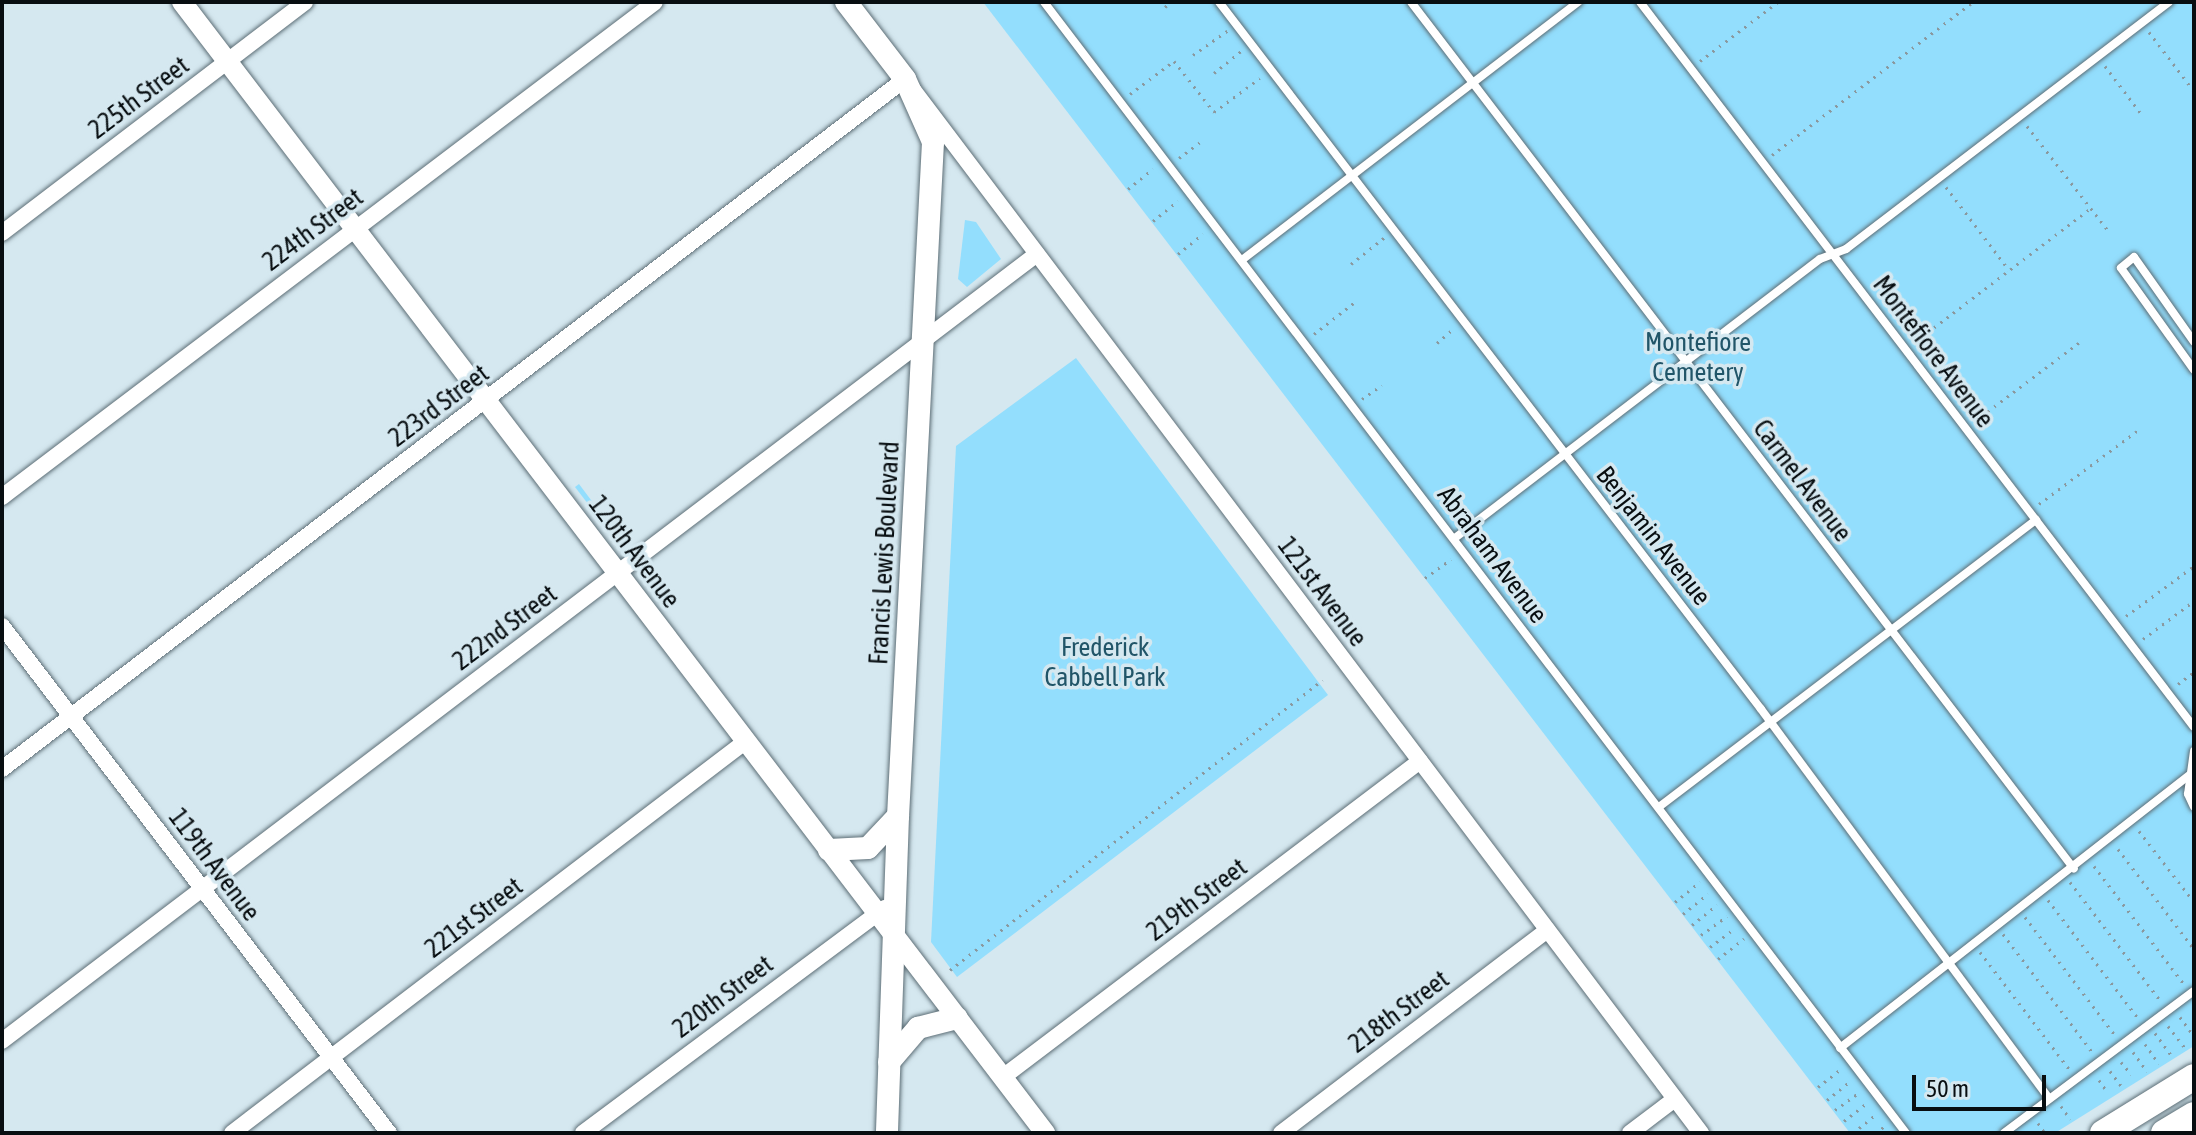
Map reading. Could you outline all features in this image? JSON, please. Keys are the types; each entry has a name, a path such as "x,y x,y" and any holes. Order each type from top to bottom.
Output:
{"main road":[{"name":"Francis Lewis Boulevard","path":"846,2 905,79 933,142 926,340 898,816 885,908 893,934 887,1133"},
{"path":"829,850 868,848 898,816"},
{"path":"889,1062 918,1028 957,1018"},
{"path":"2103,1133 2194,1077"},
{"path":"2164,1133 2194,1115"}],"street":[{"name":"120th Avenue","path":"182,2 829,850 885,908"},
{"name":"225th Street","path":"2,233 305,2"},
{"name":"224th Street","path":"2,497 655,2"},
{"name":"121st Avenue","path":"905,79 1701,1133"},
{"name":"223rd Street","path":"2,769 905,79"},
{"name":"222nd Street","path":"2,1041 1037,254"},
{"name":"119th Avenue","path":"2,626 389,1133"},
{"name":"221st Street","path":"232,1133 746,741"},
{"name":"219th Street","path":"1003,1077 1420,761"},
{"name":"220th Street","path":"583,1133 885,908"},
{"name":"218th Street","path":"1281,1133 1547,930"},
{"path":"893,934 1045,1133"},
{"path":"1630,1133 1675,1099"}],"lane":[{"name":"Abraham Avenue","path":"1044,2 1455,538 1659,807 1716,888 1906,1133"},
{"name":"Benjamin Avenue","path":"1219,2 1951,964 2049,1098"},
{"name":"Carmel Avenue","path":"1411,2 2074,869"},
{"path":"1242,260 1578,2"},
{"name":"Montefiore Avenue","path":"1640,2 2194,727"},
{"path":"1455,538 1686,362 1940,178 2164,4"},
{"path":"2194,342 2134,257 2121,268 2194,370"},
{"path":"1659,807 2036,520"},
{"path":"2194,751 2188,794 2194,807"},
{"path":"1840,1048 2074,869 2190,775"},
{"path":"2004,1133 2193,992"}],"path":[{"path":"1165,7 1171,2"},
{"path":"1691,68 1778,2"},
{"path":"1762,162 1973,2"},
{"path":"2142,23 2194,91"},
{"path":"1193,55 1236,24"},
{"path":"1214,73 1250,43"},
{"path":"2097,57 2142,115"},
{"path":"1120,101 1174,61 1214,112 1271,69"},
{"path":"2019,117 2110,233"},
{"path":"1128,189 1204,139"},
{"path":"1940,178 2009,270"},
{"path":"1153,221 1190,192"},
{"path":"1906,349 2091,208"},
{"path":"1178,254 1215,224"},
{"path":"1351,264 1394,231"},
{"path":"1304,341 1355,302"},
{"path":"1437,343 1463,321"},
{"path":"1966,428 2080,342"},
{"path":"1353,406 1382,385"},
{"path":"2030,511 2141,428"},
{"path":"1425,578 1463,549"},
{"path":"2115,624 2194,566"},
{"path":"2133,647 2194,601"},
{"path":"2168,692 2194,672"},
{"path":"950,970 1323,680"},
{"path":"2132,822 2194,902"},
{"path":"2110,840 2194,949"},
{"path":"2088,858 2193,992"},
{"path":"1675,902 1708,876"},
{"path":"2065,876 2167,1011 2194,1036"},
{"path":"1683,914 1716,888"},
{"path":"2043,893 2144,1029 2172,1056"},
{"path":"1692,925 1725,899"},
{"path":"1701,935 1734,911"},
{"path":"2020,911 2147,1071"},
{"path":"1710,947 1743,922"},
{"path":"1998,928 2122,1087"},
{"path":"1718,959 1752,934"},
{"path":"1975,946 2077,1079"},
{"path":"2167,1011 2185,1048"},
{"path":"2144,1029 2159,1064"},
{"path":"2114,1052 2131,1074"},
{"path":"1818,1087 1851,1062"},
{"path":"1827,1100 1859,1073"},
{"path":"1835,1110 1868,1085"},
{"path":"1844,1121 1877,1096"},
{"path":"1853,1133 1886,1107"}],"green space":[{"name":"Montefiore Cemetery","path":"983,2 2194,2 2194,1046 2055,1133 1850,1133"},
{"path":"965,220 976,222 1001,259 967,287 958,279"},
{"name":"Frederick Cabbell Park","path":"1076,358 1328,695 957,977 931,942 956,446"},
{"path":"579,484 621,540 618,543 575,487"}]}
